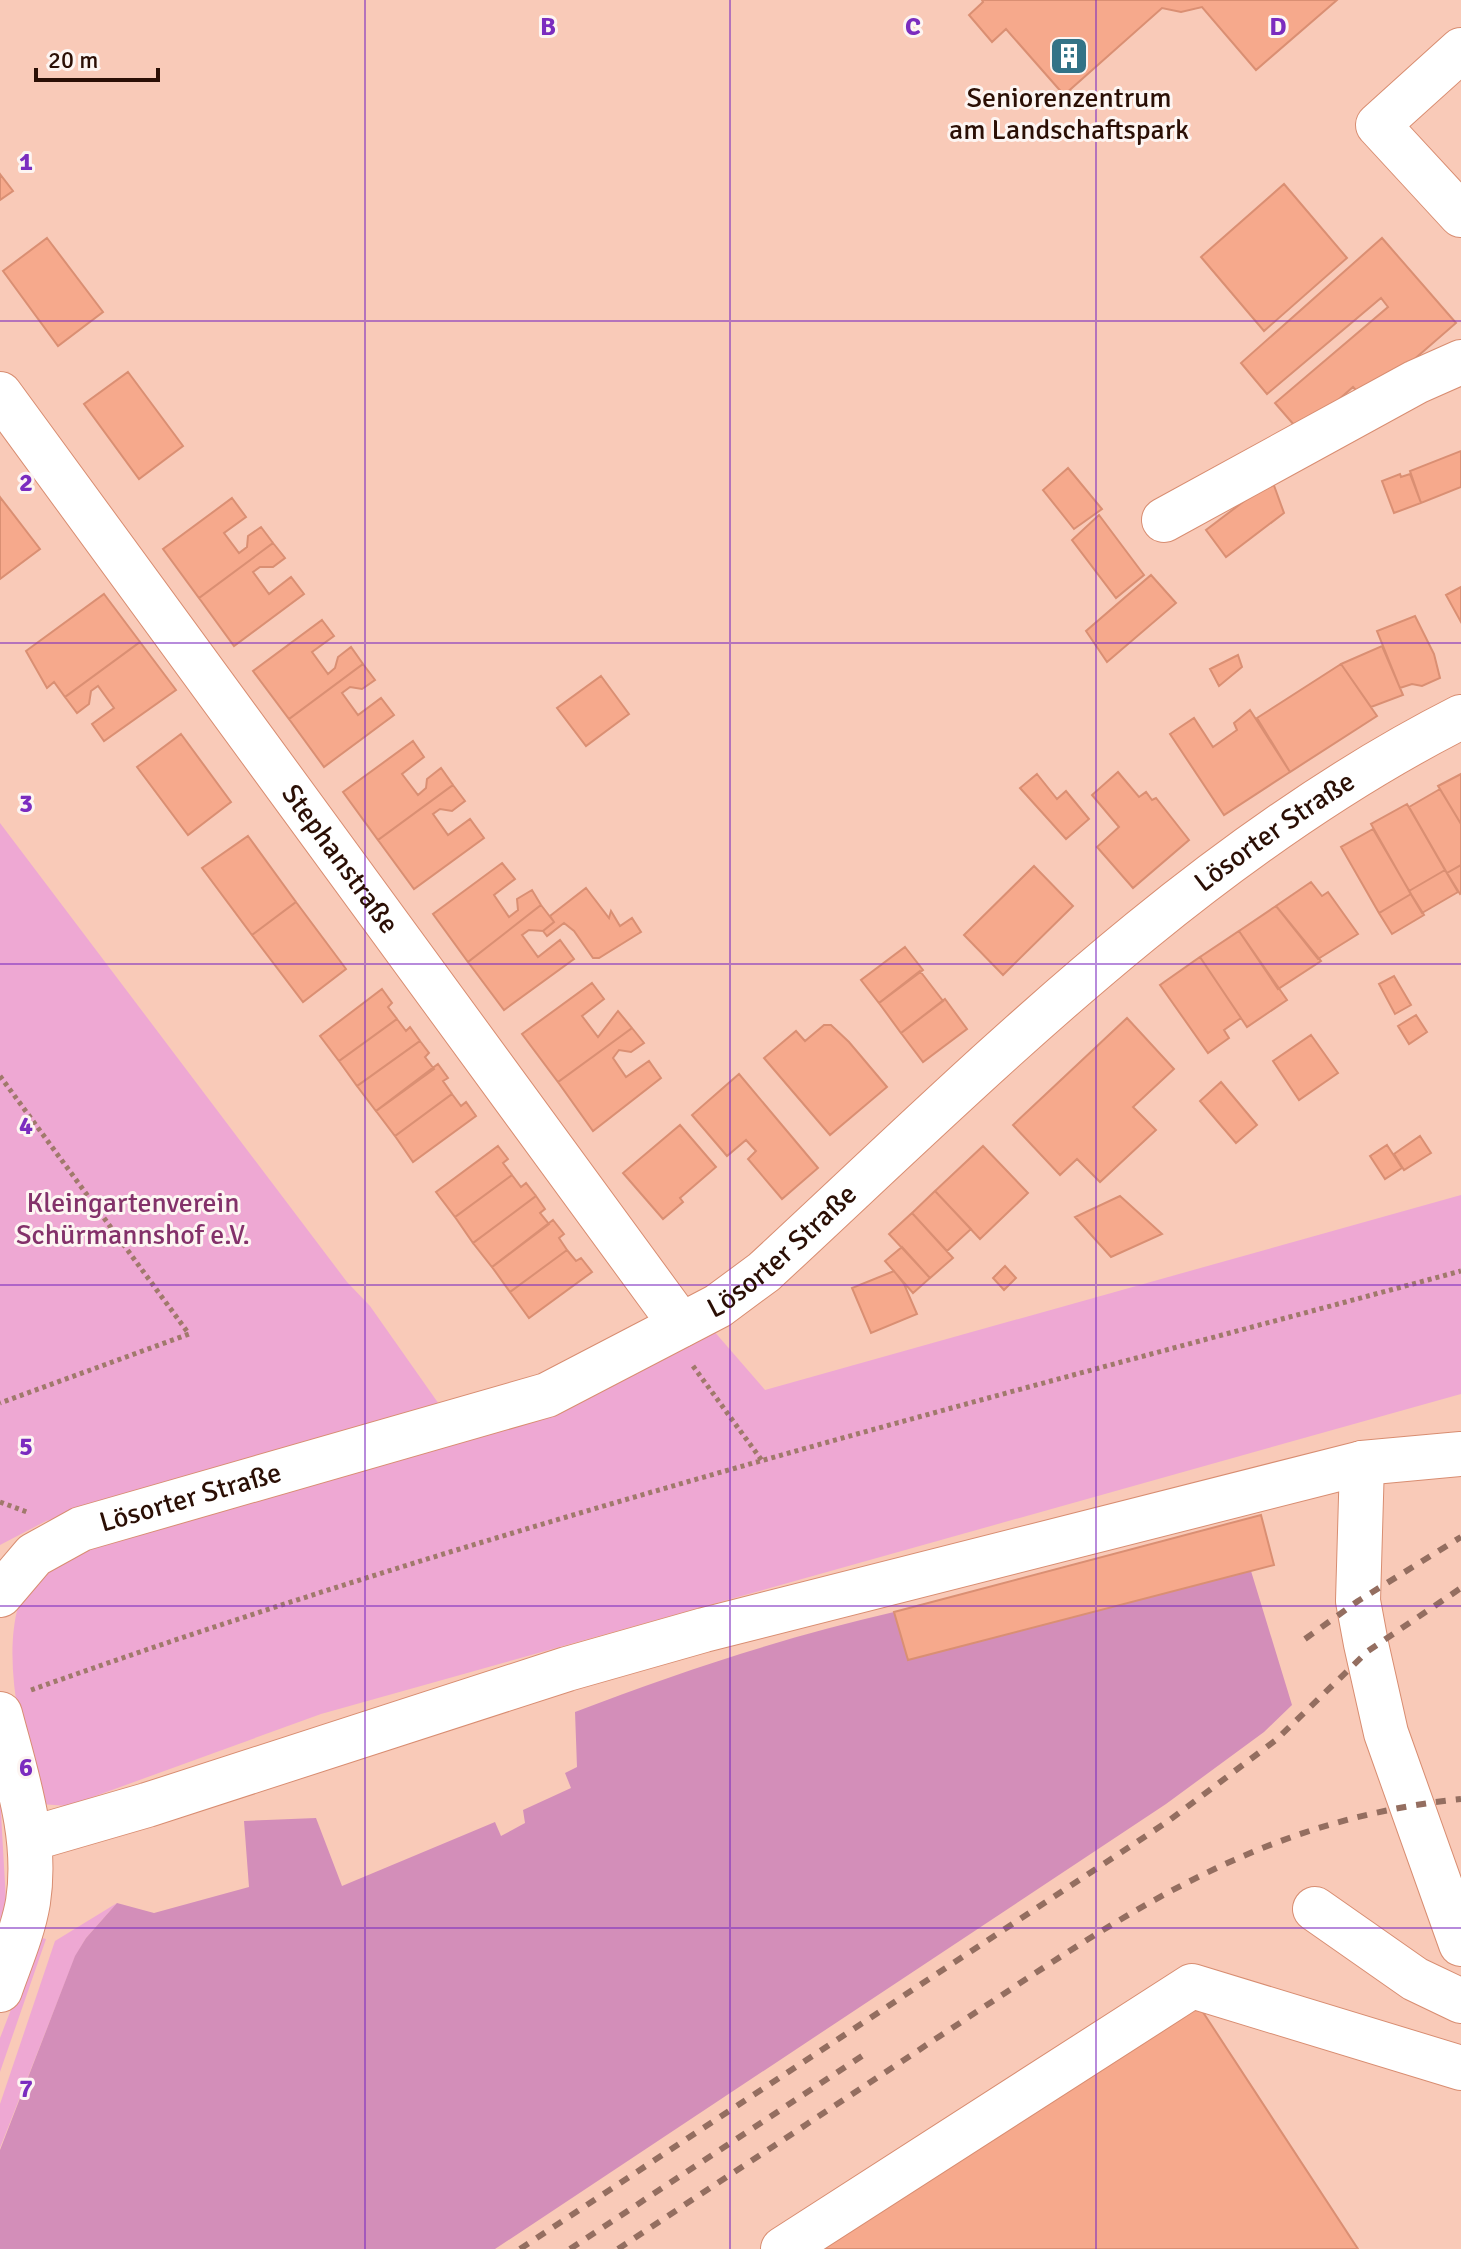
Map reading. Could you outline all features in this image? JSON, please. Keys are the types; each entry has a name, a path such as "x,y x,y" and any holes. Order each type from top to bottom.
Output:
{"street":[{"path":"1461,50 1378,125 1461,215"},
{"path":"1164,520 1416,382 1461,362"},
{"name":"Stephanstraße","path":"0,394 683,1340"},
{"name":"Lösorter Straße","path":"0,1595 34,1555 81,1529 547,1395 683,1340 718,1306 764,1272 1055,1004 1258,838 1461,717"},
{"path":"30,1839 147,1805 567,1669 720,1626 1362,1463 1461,1454"},
{"path":"1362,1463 1358,1601 1366,1644 1386,1733 1461,1944"},
{"path":"0,1990 28,1903 30,1839 14,1703"},
{"path":"1315,1909 1415,1979 1461,2001"},
{"path":"783,2249 1192,1986 1461,2068"}],"path":[{"path":"0,1076 189,1334 0,1403"},
{"path":"14,1703 189,1633 360,1579 763,1462 1461,1271"},
{"path":"683,1340 763,1462"},
{"path":"0,1502 28,1513"}],"green space":[{"name":"Kleingartenverein Schürmannshof e.V.","path":"0,823 347,1282 370,1306 441,1407 46,1521 0,1545"},
{"path":"1461,1195 1461,1394 321,1714 68,1806 40,1804 16,1699 13,1672 15,1620 26,1590 72,1552 713,1330 765,1390"},
{"path":"0,1795 6,1902 0,1931"},
{"path":"117,1903 86,1938 75,1957 0,2148 0,2104 55,1941"},
{"path":"39,1937 46,1939 0,2072 0,2038"}],"shaded area":[{"path":"1251,1571 1292,1705 1264,1732 1166,1804 495,2249 0,2249 0,2150 75,1956 86,1938 117,1903 154,1913 249,1887 244,1821 316,1818 342,1886 495,1822 501,1836 525,1823 523,1810 571,1788 565,1773 577,1767 575,1712 653,1683 773,1644 894,1612 908,1660"}],"building":[{"name":"Seniorenzentrum am Landschaftspark","path":"982,0 1337,0 1256,70 1202,7 1181,12 1162,8 1064,95 1006,29 992,42 969,15"},
{"path":"0,174 13,191 0,200"},
{"path":"1284,184 1347,258 1264,331 1201,257"},
{"path":"47,238 103,312 58,346 3,271"},
{"path":"1382,238 1456,323 1366,401 1353,387 1301,433 1275,403 1388,307 1381,298 1267,394 1241,363"},
{"path":"128,372 183,446 139,479 84,404"},
{"path":"1461,451 1461,487 1421,503 1410,471"},
{"path":"1068,468 1102,509 1074,529 1043,490"},
{"path":"1400,474 1401,477 1410,474 1421,503 1394,513 1382,481"},
{"path":"1272,480 1284,513 1226,557 1206,530"},
{"path":"0,497 40,549 0,579"},
{"path":"232,498 246,517 224,533 239,553 247,547 248,536 261,527 273,543 199,598 163,549"},
{"path":"1099,515 1144,575 1116,598 1072,540"},
{"path":"273,543 285,558 273,567 260,567 253,572 269,594 291,577 304,594 234,646 199,598"},
{"path":"1151,575 1176,603 1107,662 1086,631"},
{"path":"1461,587 1461,622 1446,595"},
{"path":"104,594 140,642 65,697 54,682 47,688 26,651"},
{"path":"1415,616 1434,654 1440,678 1422,686 1412,684 1400,688 1377,631"},
{"path":"322,620 334,636 312,652 328,674 335,668 338,657 351,647 363,664 289,719 253,671"},
{"path":"140,642 176,690 104,741 92,724 114,708 98,686 91,691 89,704 77,713 65,697"},
{"path":"1382,646 1403,695 1371,707 1341,664"},
{"path":"1238,655 1242,667 1219,686 1210,669"},
{"path":"363,664 375,680 362,689 350,687 342,693 358,715 381,698 394,715 324,767 289,719"},
{"path":"1341,664 1377,716 1290,772 1257,718"},
{"path":"601,676 629,714 586,746 557,708"},
{"path":"1250,710 1290,772 1224,815 1170,734 1194,718 1213,747 1237,730 1234,723"},
{"path":"181,734 231,802 188,835 137,767"},
{"path":"413,741 424,757 402,774 418,795 426,788 427,779 441,768 453,785 378,840 343,792"},
{"path":"1118,772 1139,797 1146,792 1152,800 1156,798 1189,840 1133,888 1097,847 1119,827 1092,795"},
{"path":"1037,774 1057,799 1066,791 1089,819 1066,839 1020,788"},
{"path":"1461,774 1461,824 1438,786"},
{"path":"453,785 465,801 452,811 440,809 433,814 448,835 470,819 484,838 414,889 378,840"},
{"path":"1440,789 1461,824 1461,865 1447,873 1409,807"},
{"path":"1407,804 1445,870 1409,891 1371,824"},
{"path":"1373,829 1411,894 1379,913 1341,847"},
{"path":"248,836 296,902 252,935 202,868"},
{"path":"502,863 515,879 494,895 509,917 518,910 517,899 532,890 541,905 468,962 433,914"},
{"path":"1461,865 1461,893 1460,894 1447,873"},
{"path":"1034,866 1073,906 1003,975 964,935"},
{"path":"1445,870 1458,892 1422,913 1409,891"},
{"path":"1311,882 1322,896 1328,892 1358,934 1318,959 1276,906"},
{"path":"586,888 609,918 611,911 620,926 632,918 641,932 599,958 593,958 574,931 564,923 547,936 543,931 554,922 550,916"},
{"path":"1411,894 1424,915 1392,934 1379,913"},
{"path":"296,902 346,969 303,1002 252,935"},
{"path":"541,905 554,922 543,931 529,930 522,935 538,957 560,940 574,959 504,1010 468,962"},
{"path":"1276,906 1321,961 1278,989 1239,931"},
{"path":"1239,931 1287,1000 1247,1027 1200,957"},
{"path":"905,947 923,970 879,1003 861,980"},
{"path":"1200,957 1241,1018 1224,1030 1229,1038 1208,1053 1160,985"},
{"path":"920,971 943,1001 901,1033 879,1003"},
{"path":"1394,976 1411,1005 1395,1014 1379,984"},
{"path":"592,983 604,999 582,1016 598,1037 618,1011 632,1028 558,1082 522,1034"},
{"path":"382,989 392,1003 388,1007 397,1019 339,1061 320,1036"},
{"path":"945,999 967,1029 923,1062 901,1033"},
{"path":"1416,1015 1427,1032 1409,1044 1398,1026"},
{"path":"1127,1018 1174,1069 1133,1107 1156,1130 1100,1182 1077,1159 1060,1175 1013,1125"},
{"path":"397,1019 406,1031 410,1027 420,1041 357,1086 339,1061"},
{"path":"824,1025 831,1025 849,1042 887,1087 830,1135 764,1058 796,1031 805,1041"},
{"path":"632,1028 644,1043 631,1052 619,1050 613,1058 626,1077 649,1061 661,1078 593,1131 558,1082"},
{"path":"1311,1035 1338,1073 1299,1100 1273,1061"},
{"path":"420,1041 429,1053 425,1057 434,1069 376,1111 357,1086"},
{"path":"438,1064 448,1078 443,1081 452,1094 395,1136 376,1111"},
{"path":"739,1074 818,1168 782,1199 748,1159 756,1151 746,1140 727,1156 692,1115"},
{"path":"1221,1082 1257,1125 1236,1143 1200,1101"},
{"path":"452,1094 461,1106 466,1102 476,1116 413,1162 395,1136"},
{"path":"680,1125 716,1167 680,1198 683,1202 663,1219 623,1173"},
{"path":"1420,1136 1431,1153 1404,1170 1394,1154"},
{"path":"1387,1145 1402,1168 1385,1179 1370,1156"},
{"path":"498,1146 508,1159 503,1163 512,1175 455,1217 436,1192"},
{"path":"983,1146 1028,1193 980,1239 935,1191"},
{"path":"512,1175 521,1187 526,1183 536,1196 473,1243 455,1217"},
{"path":"935,1191 971,1229 947,1251 912,1213"},
{"path":"536,1196 545,1209 540,1213 549,1224 492,1267 473,1243"},
{"path":"1120,1196 1162,1234 1111,1257 1075,1217"},
{"path":"912,1213 953,1258 930,1278 889,1234"},
{"path":"553,1220 564,1234 559,1238 567,1250 510,1292 492,1267"},
{"path":"902,1247 930,1278 913,1293 885,1261"},
{"path":"567,1250 576,1261 581,1258 592,1272 529,1318 510,1292"},
{"path":"1005,1266 1016,1278 1004,1290 993,1278"},
{"path":"894,1271 904,1284 917,1314 871,1333 852,1288"},
{"path":"1261,1515 1274,1565 908,1660 894,1612"},
{"path":"1195,2000 1358,2249 815,2249"}],"railway":[{"path":"1305,1639 1358,1601 1461,1537"},
{"path":"520,2249 1167,1822 1276,1740 1368,1651 1461,1588"},
{"path":"618,2249 1064,1954 1186,1883 1248,1854 1314,1829 1385,1811 1461,1799"},
{"path":"570,2249 868,2052"}],"place":[{"name":"Seniorenzentrum am Landschaftspark","path":"1069,56"}]}
